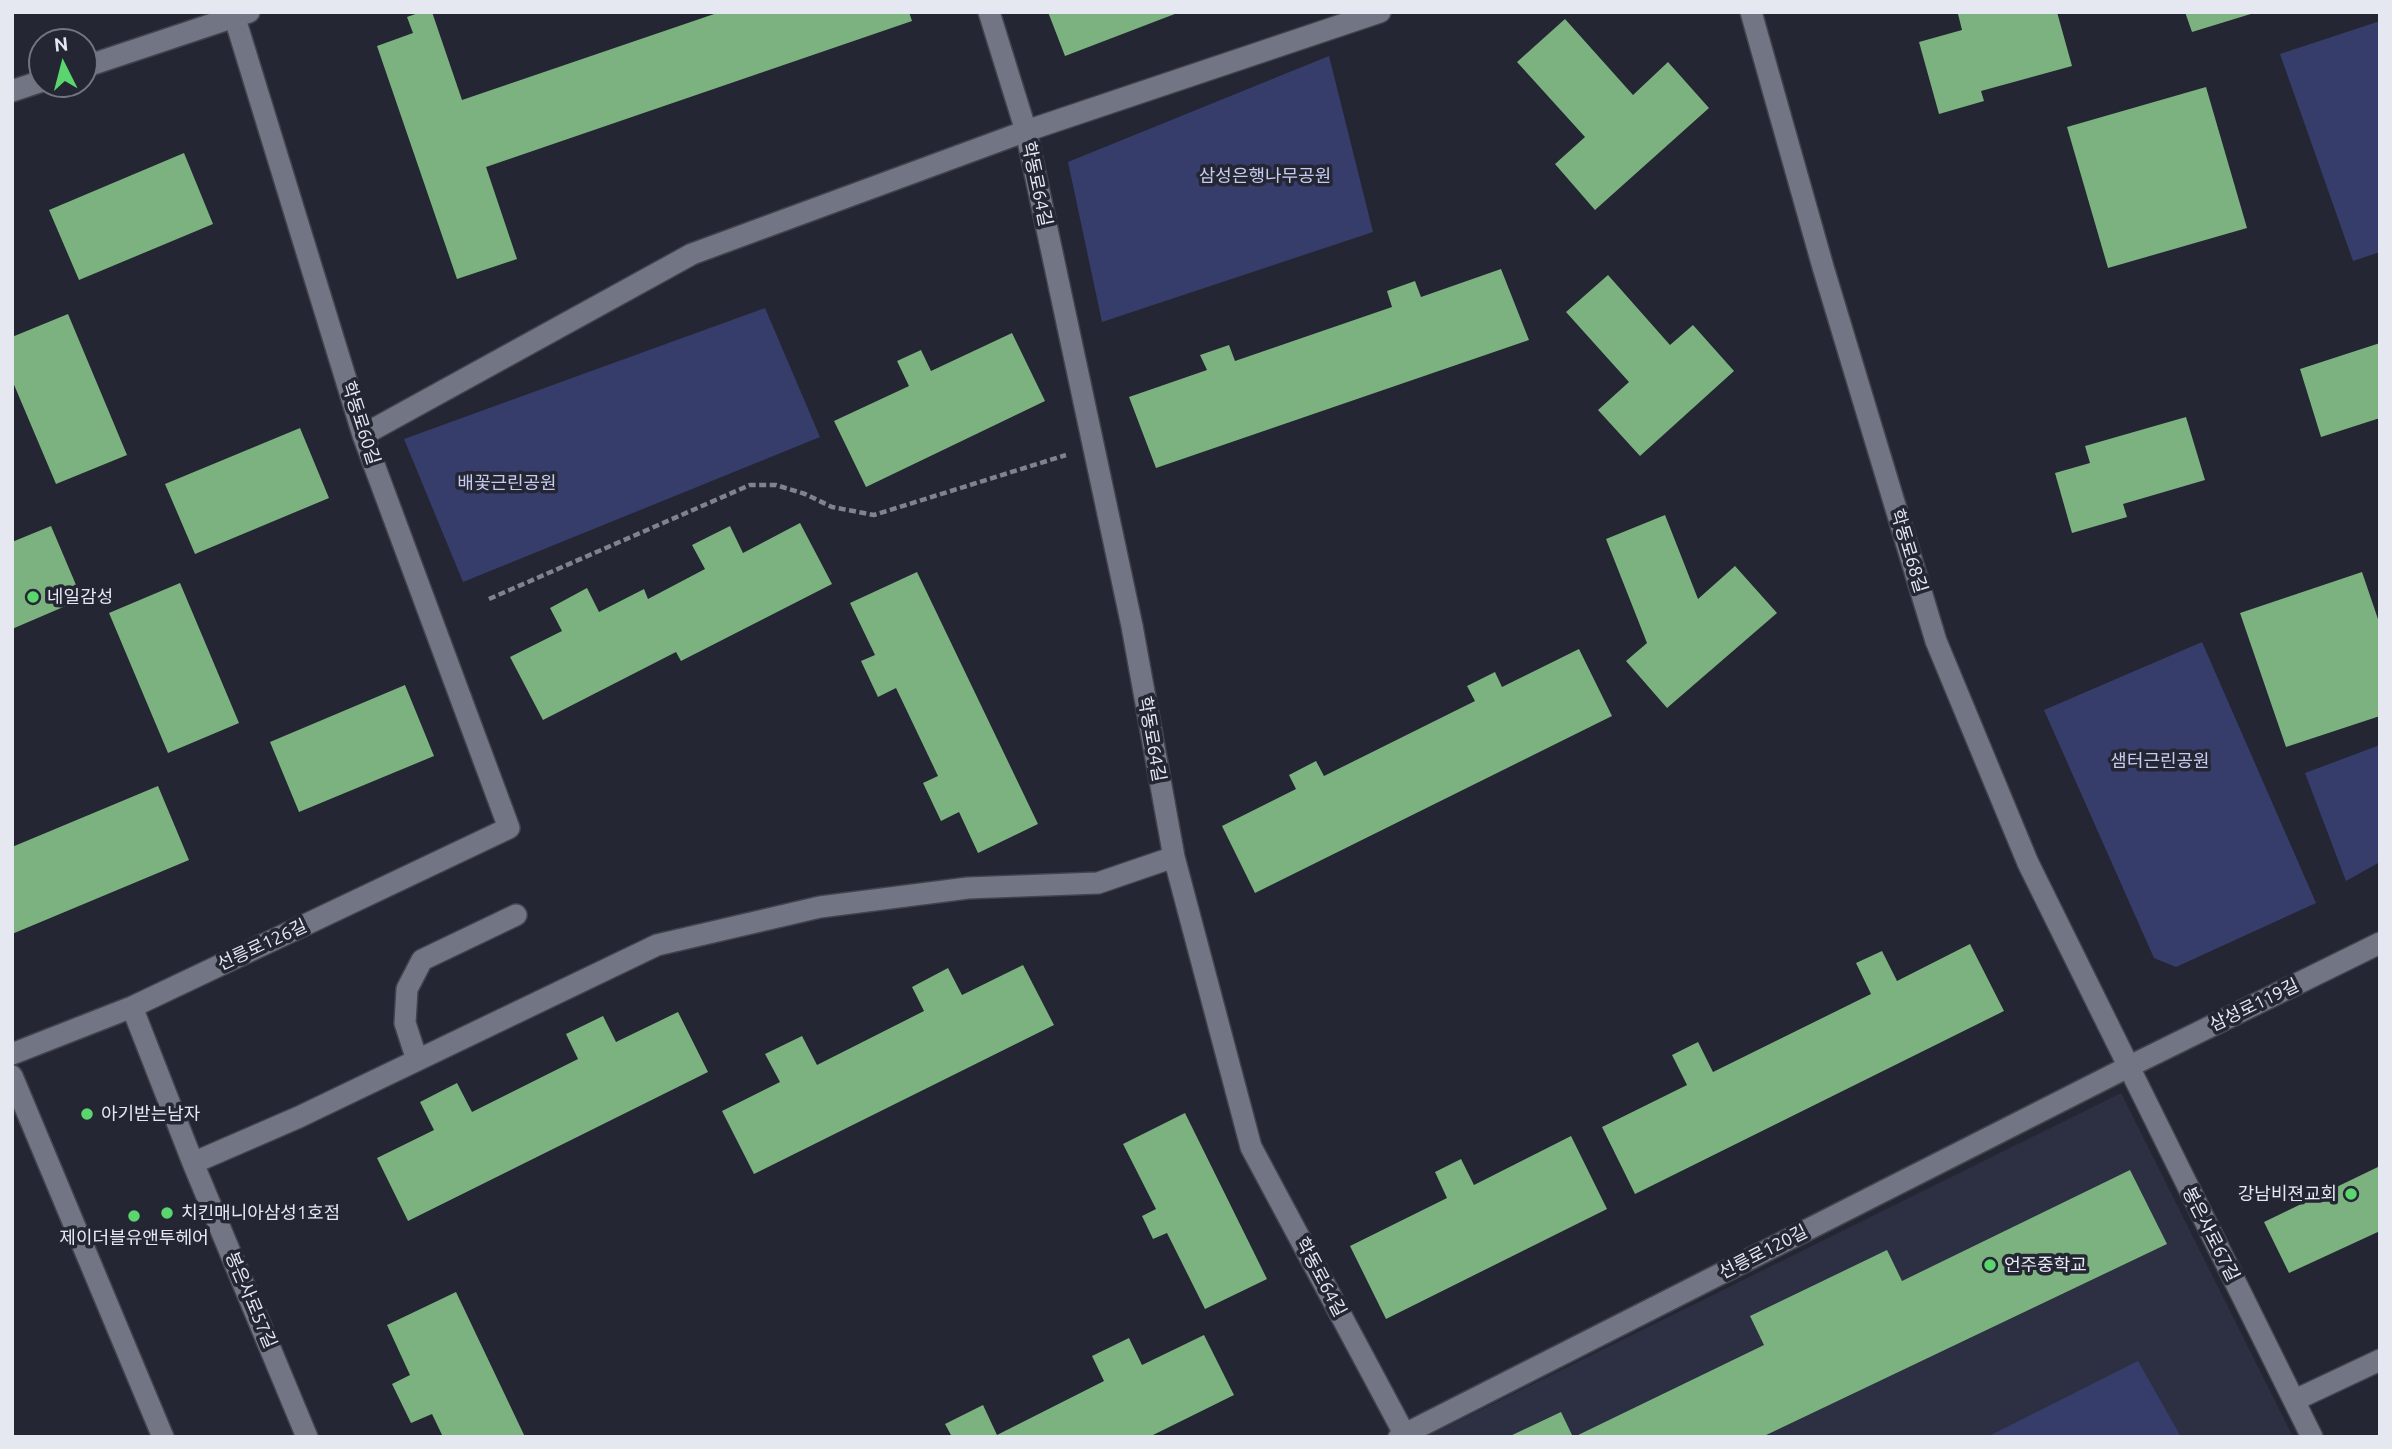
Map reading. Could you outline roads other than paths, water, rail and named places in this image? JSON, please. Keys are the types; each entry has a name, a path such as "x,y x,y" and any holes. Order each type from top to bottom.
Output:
{"street":[{"name":"학동로64길","path":"989,12 1026,131 1132,626 1174,857 1251,1147 1403,1436"},
{"path":"363,435 692,254 1026,131 1380,12"},
{"name":"학동로68길","path":"1751,12 1823,268 1936,641 2028,863 2128,1067"},
{"path":"98,62 239,14"},
{"name":"학동로60길","path":"239,14 363,435 509,828"},
{"name":"선릉로126길","path":"12,1054 132,1007 509,828"},
{"path":"193,1163 299,1117 657,945 820,906 968,888 1098,883 1174,857"},
{"path":"417,1060 405,1023 407,989 422,960 516,915"},
{"name":"삼성로119길","path":"2128,1067 2380,943"},
{"name":"봉은사로57길","path":"132,1007 193,1163 307,1437"},
{"name":"봉은사로67길","path":"2128,1067 2312,1437"},
{"name":"선릉로120길","path":"1403,1436 2128,1067"},
{"path":"12,1076 163,1437"},
{"path":"2294,1400 2380,1360"}],"place":[{"name":"네일감성","path":"33,597"},
{"name":"아기받는남자","path":"87,1114"},
{"name":"강남비젼교회","path":"2351,1194"},
{"name":"치킨매니아삼성1호점","path":"167,1213"},
{"name":"제이더블유앤투헤어","path":"134,1216"},
{"name":"언주중학교","path":"1990,1265"}],"park label":[{"name":"삼성은행나무공원","path":"1265,176"},
{"name":"배꽃근린공원","path":"507,483"},
{"name":"샘터근린공원","path":"2160,761"}]}
